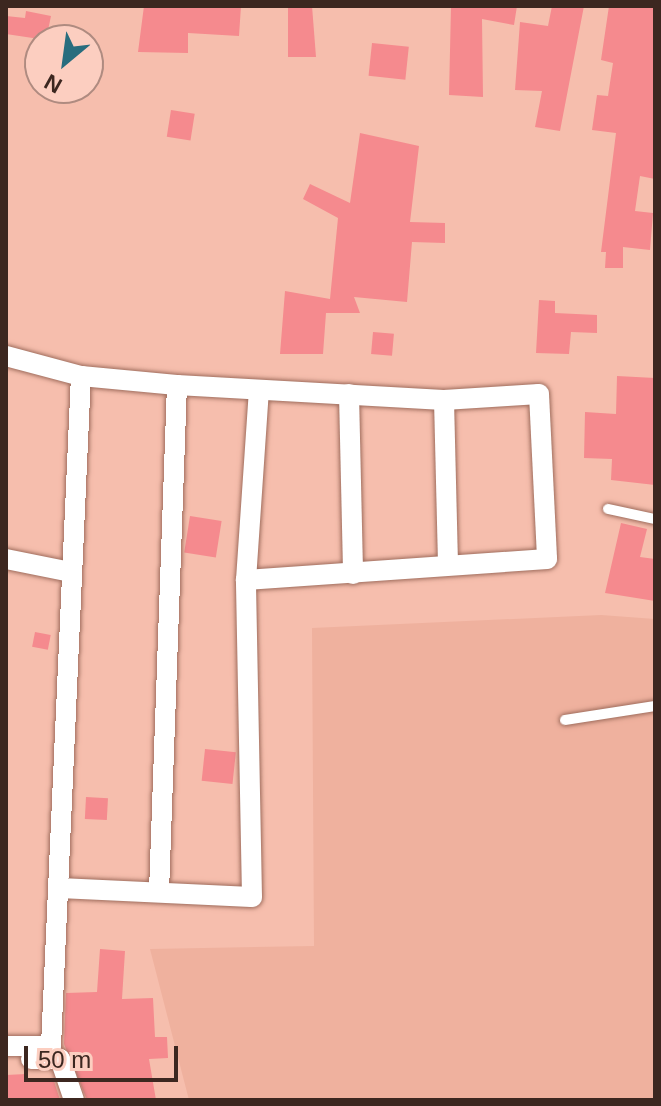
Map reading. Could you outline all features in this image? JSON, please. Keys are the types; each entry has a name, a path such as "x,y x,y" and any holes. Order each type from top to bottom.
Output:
{"street":[{"path":"6,356 81,376 259,391 444,400 539,394 547,559 448,563 353,574 246,580"},
{"path":"6,1046 51,1046 81,376"},
{"path":"159,892 177,385"},
{"path":"59,888 252,897 246,580 259,391"},
{"path":"349,394 353,574"},
{"path":"444,400 448,563"},
{"path":"6,559 71,572"},
{"path":"6,1059 60,1059 74,1100"}],"lane":[{"path":"608,509 655,519"},
{"path":"565,720 655,706"}],"shaded area":[{"path":"601,615 655,619 655,1100 189,1100 150,949 314,946 312,628"}],"building":[{"path":"144,6 241,6 239,36 188,33 188,53 138,52"},
{"path":"288,6 312,6 316,57 288,57"},
{"path":"451,6 517,6 514,25 482,19 483,97 449,95"},
{"path":"552,6 584,6 560,131 535,127 542,91 515,90 520,22 548,26"},
{"path":"609,6 655,6 655,179 640,176 635,211 653,213 650,250 623,247 623,268 605,268 606,252 601,252 616,133 592,130 597,95 608,96 613,63 601,60"},
{"path":"26,11 51,16 49,24 24,24 24,37 6,34 6,16 25,18"},
{"path":"372,43 409,47 405,80 369,76"},
{"path":"171,110 195,114 190,140 167,137"},
{"path":"360,133 419,146 410,222 445,223 445,243 412,242 407,302 354,297 360,313 326,313 323,354 280,354 285,291 330,299 338,218 303,199 310,184 350,203"},
{"path":"539,300 555,301 555,313 597,315 597,333 571,332 569,354 536,353"},
{"path":"373,332 394,334 392,356 371,354"},
{"path":"617,376 655,378 655,485 611,480 612,459 584,458 585,412 616,414"},
{"path":"190,516 222,521 216,558 184,553"},
{"path":"621,523 647,529 640,557 655,559 655,601 605,593"},
{"path":"35,632 51,635 48,650 32,647"},
{"path":"205,749 236,752 232,784 202,781"},
{"path":"86,797 108,798 107,820 85,819"},
{"path":"100,949 125,951 122,999 153,998 155,1037 167,1037 168,1058 149,1059 156,1100 87,1100 64,1044 66,993 97,992"},
{"path":"26,1074 26,1080 53,1078 60,1100 6,1100 6,1075"}]}
